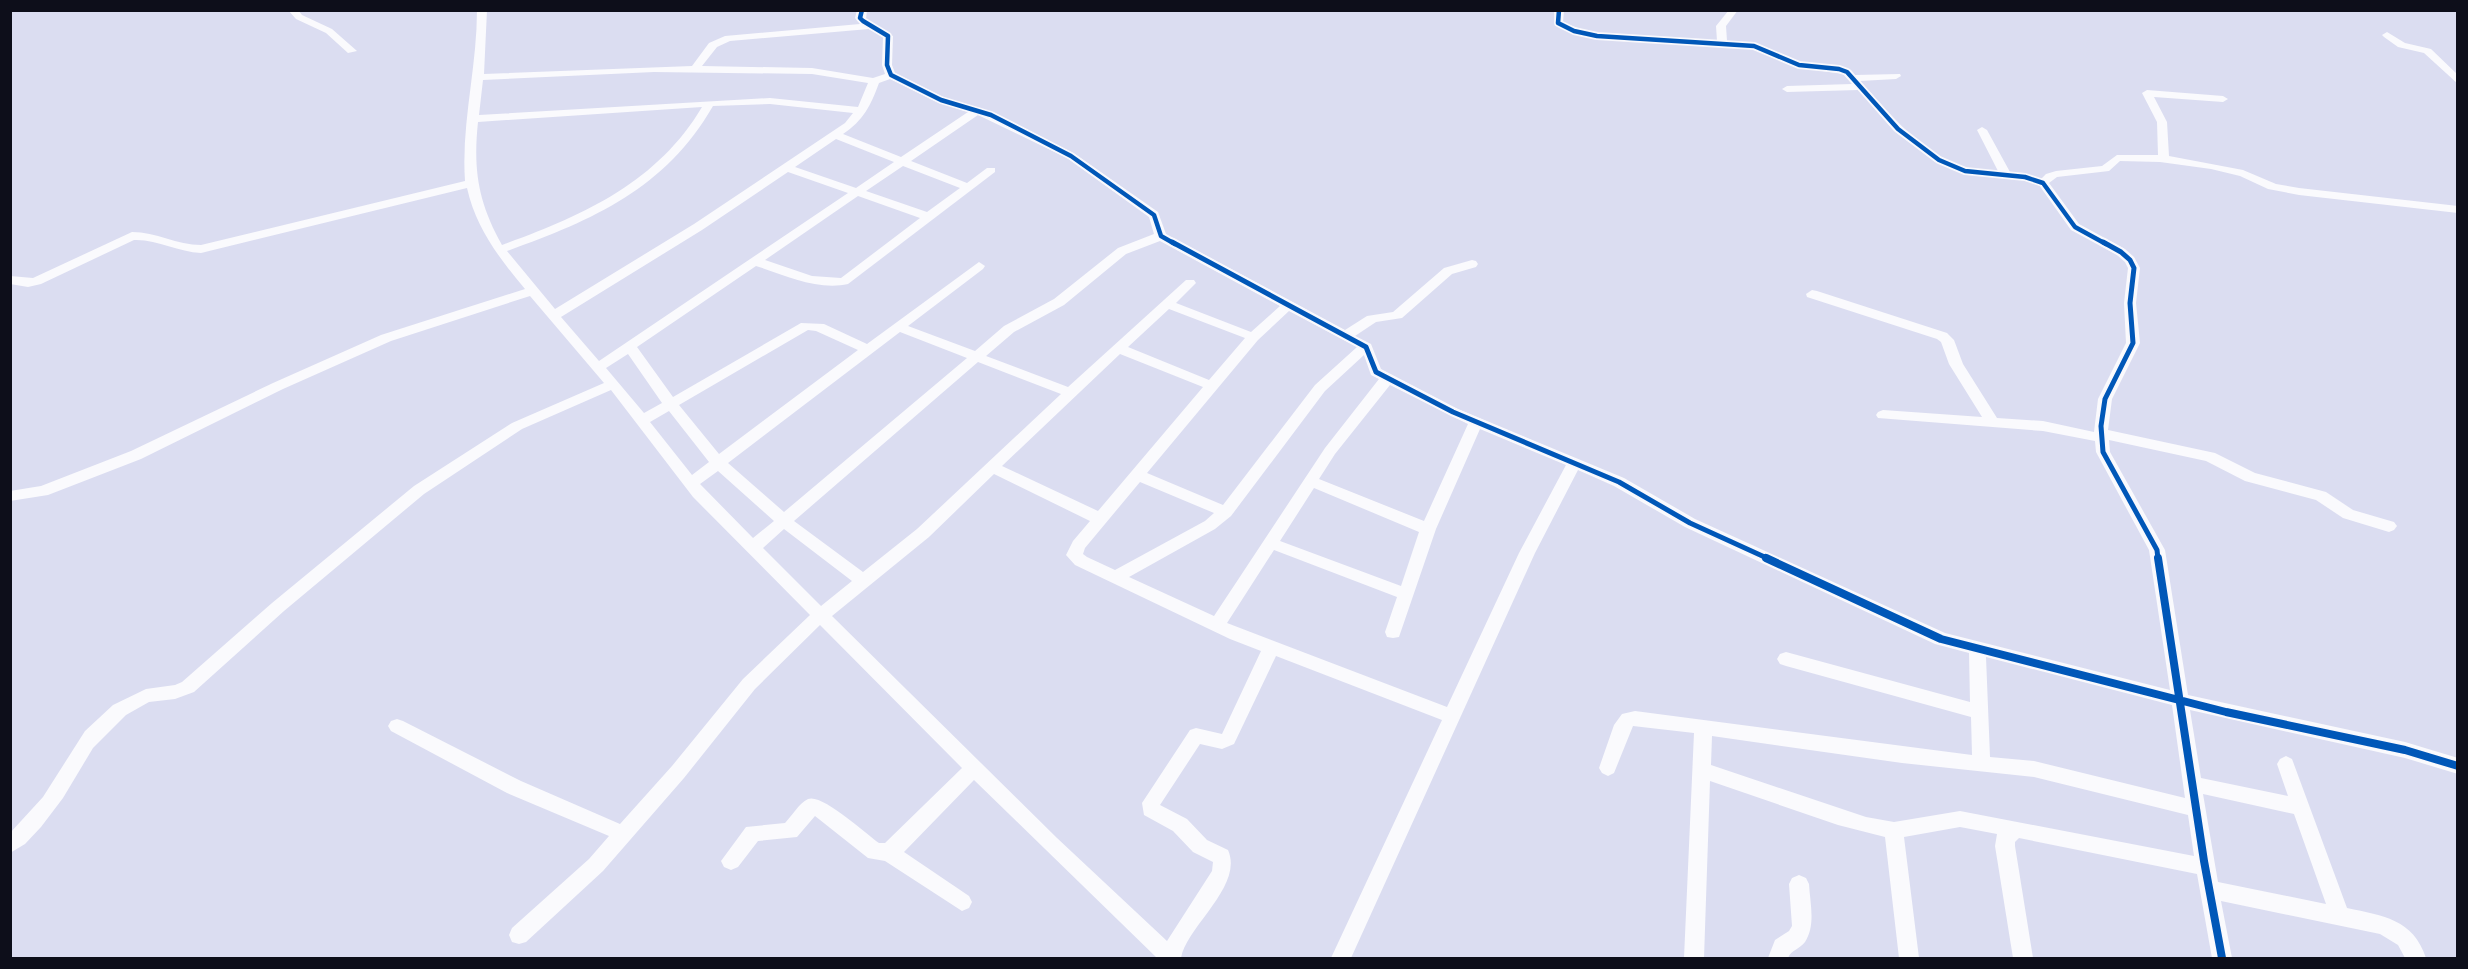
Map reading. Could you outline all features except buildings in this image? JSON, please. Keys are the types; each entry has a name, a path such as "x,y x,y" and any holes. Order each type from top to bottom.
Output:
{"street":[{"path":"292,10 299,17 330,31 352,51"},
{"path":"482,10 473,119 472,183 489,232 499,250 613,384 690,484 820,616 1169,958 1221,873 1223,861 1221,856 1200,846 1180,825 1150,809 1150,803 1196,735 1222,742 1228,739 1271,648"},
{"path":"862,10 860,18 869,26 884,31 888,36 887,65 891,75 941,100 978,110 1092,169 1154,215 1161,237"},
{"path":"1559,10 1558,23 1582,33 1760,47 1799,65 1839,69 1853,78 1898,129 1939,160 1965,171 2035,179 2043,183 2075,227 2121,252 2130,260 2134,268 2130,303 2133,343 2104,399 2103,452 2157,550 2208,889 2222,958"},
{"path":"1722,43 1721,26 1734,10"},
{"path":"694,70 713,45 728,38 869,26"},
{"path":"2387,35 2402,45 2427,51 2457,81"},
{"path":"478,77 654,69 812,71 874,81 891,75"},
{"path":"1853,78 1896,76"},
{"path":"553,316 698,227 835,135 862,111 874,81"},
{"path":"1787,89 1860,87"},
{"path":"2164,160 2162,122 2147,93 2223,99"},
{"path":"473,119 710,103 800,103 862,111"},
{"path":"499,250 563,226 639,185 653,174 695,128 710,103"},
{"path":"599,367 978,110"},
{"path":"1982,130 2006,175"},
{"path":"835,135 968,187"},
{"path":"2043,183 2056,174 2105,169 2117,158 2164,160 2238,172 2276,188 2418,203 2457,210"},
{"path":"788,168 929,217"},
{"path":"757,262 822,281 844,281 991,170"},
{"path":"10,280 28,283 37,281 132,236 146,236 187,249 201,249 472,183"},
{"path":"753,547 1009,329 1059,302 1113,257 1131,246 1161,237 1366,347 1371,354 1372,366 1387,379 1476,422 1619,482 1700,528 1941,639 2180,701 2380,744 2457,766"},
{"path":"1346,336 1372,319 1397,315 1448,271 1472,264"},
{"path":"690,484 979,266"},
{"path":"519,935 596,865 749,684 820,616 923,533 1190,283"},
{"path":"10,496 43,490 101,470 171,440 278,386 387,338 533,291"},
{"path":"1812,294 1942,336 1947,340 1956,364 1993,423"},
{"path":"1167,304 1253,337"},
{"path":"1289,304 1253,337 1100,519 1079,545 1074,555 1116,578 1217,625 1271,648 1452,716"},
{"path":"641,421 806,326 819,327 869,350"},
{"path":"899,327 1071,393"},
{"path":"630,347 671,403 719,462 783,522 865,582"},
{"path":"1116,578 1210,525 1226,512 1320,388 1345,363 1366,347"},
{"path":"1118,348 1212,386"},
{"path":"1217,625 1329,451 1387,379"},
{"path":"10,845 38,816 68,774 81,747 103,724 130,702 153,694 178,693 188,687 340,554 419,490 517,426 613,384"},
{"path":"1884,415 2060,429 2210,457 2250,477 2321,496 2348,514 2389,526"},
{"path":"1393,632 1428,529 1476,422"},
{"path":"1341,958 1527,553 1575,462"},
{"path":"992,467 1100,519"},
{"path":"1137,475 1226,512"},
{"path":"1310,481 1428,529"},
{"path":"1270,543 1406,594"},
{"path":"1977,650 1981,762"},
{"path":"1786,659 1979,712"},
{"path":"1608,768 1623,725 1628,719 1649,719 1902,755 2034,769 2197,809"},
{"path":"398,726 514,787 624,834"},
{"path":"1694,958 1703,727"},
{"path":"2286,764 2340,916"},
{"path":"731,861 753,833 790,831 812,806 820,809 875,852 888,852 896,847 974,768"},
{"path":"1702,770 1866,825 1894,830 1960,819 2205,867"},
{"path":"2193,784 2301,807"},
{"path":"1894,830 1909,958"},
{"path":"2016,830 2006,838 2005,846 2023,958"},
{"path":"888,852 962,902"},
{"path":"1778,958 1782,947 1796,938 1802,928 1799,884"},
{"path":"2208,889 2384,925 2395,930 2411,946 2416,958"}],"cycle path":[{"path":"862,10 860,18 869,26 888,36 887,65 891,75 941,100 991,115 1071,156 1154,215 1161,236 1366,347 1376,372 1453,412 1619,482 1690,523 1941,639 2226,712 2405,750 2458,766"},
{"path":"1559,10 1558,23 1574,31 1597,36 1754,46 1799,65 1839,69 1847,72 1898,129 1939,160 1965,171 2025,177 2043,183 2075,227 2121,252 2130,260 2134,268 2130,303 2133,343 2105,399 2101,426 2103,452 2157,550 2204,861 2222,958"}]}
